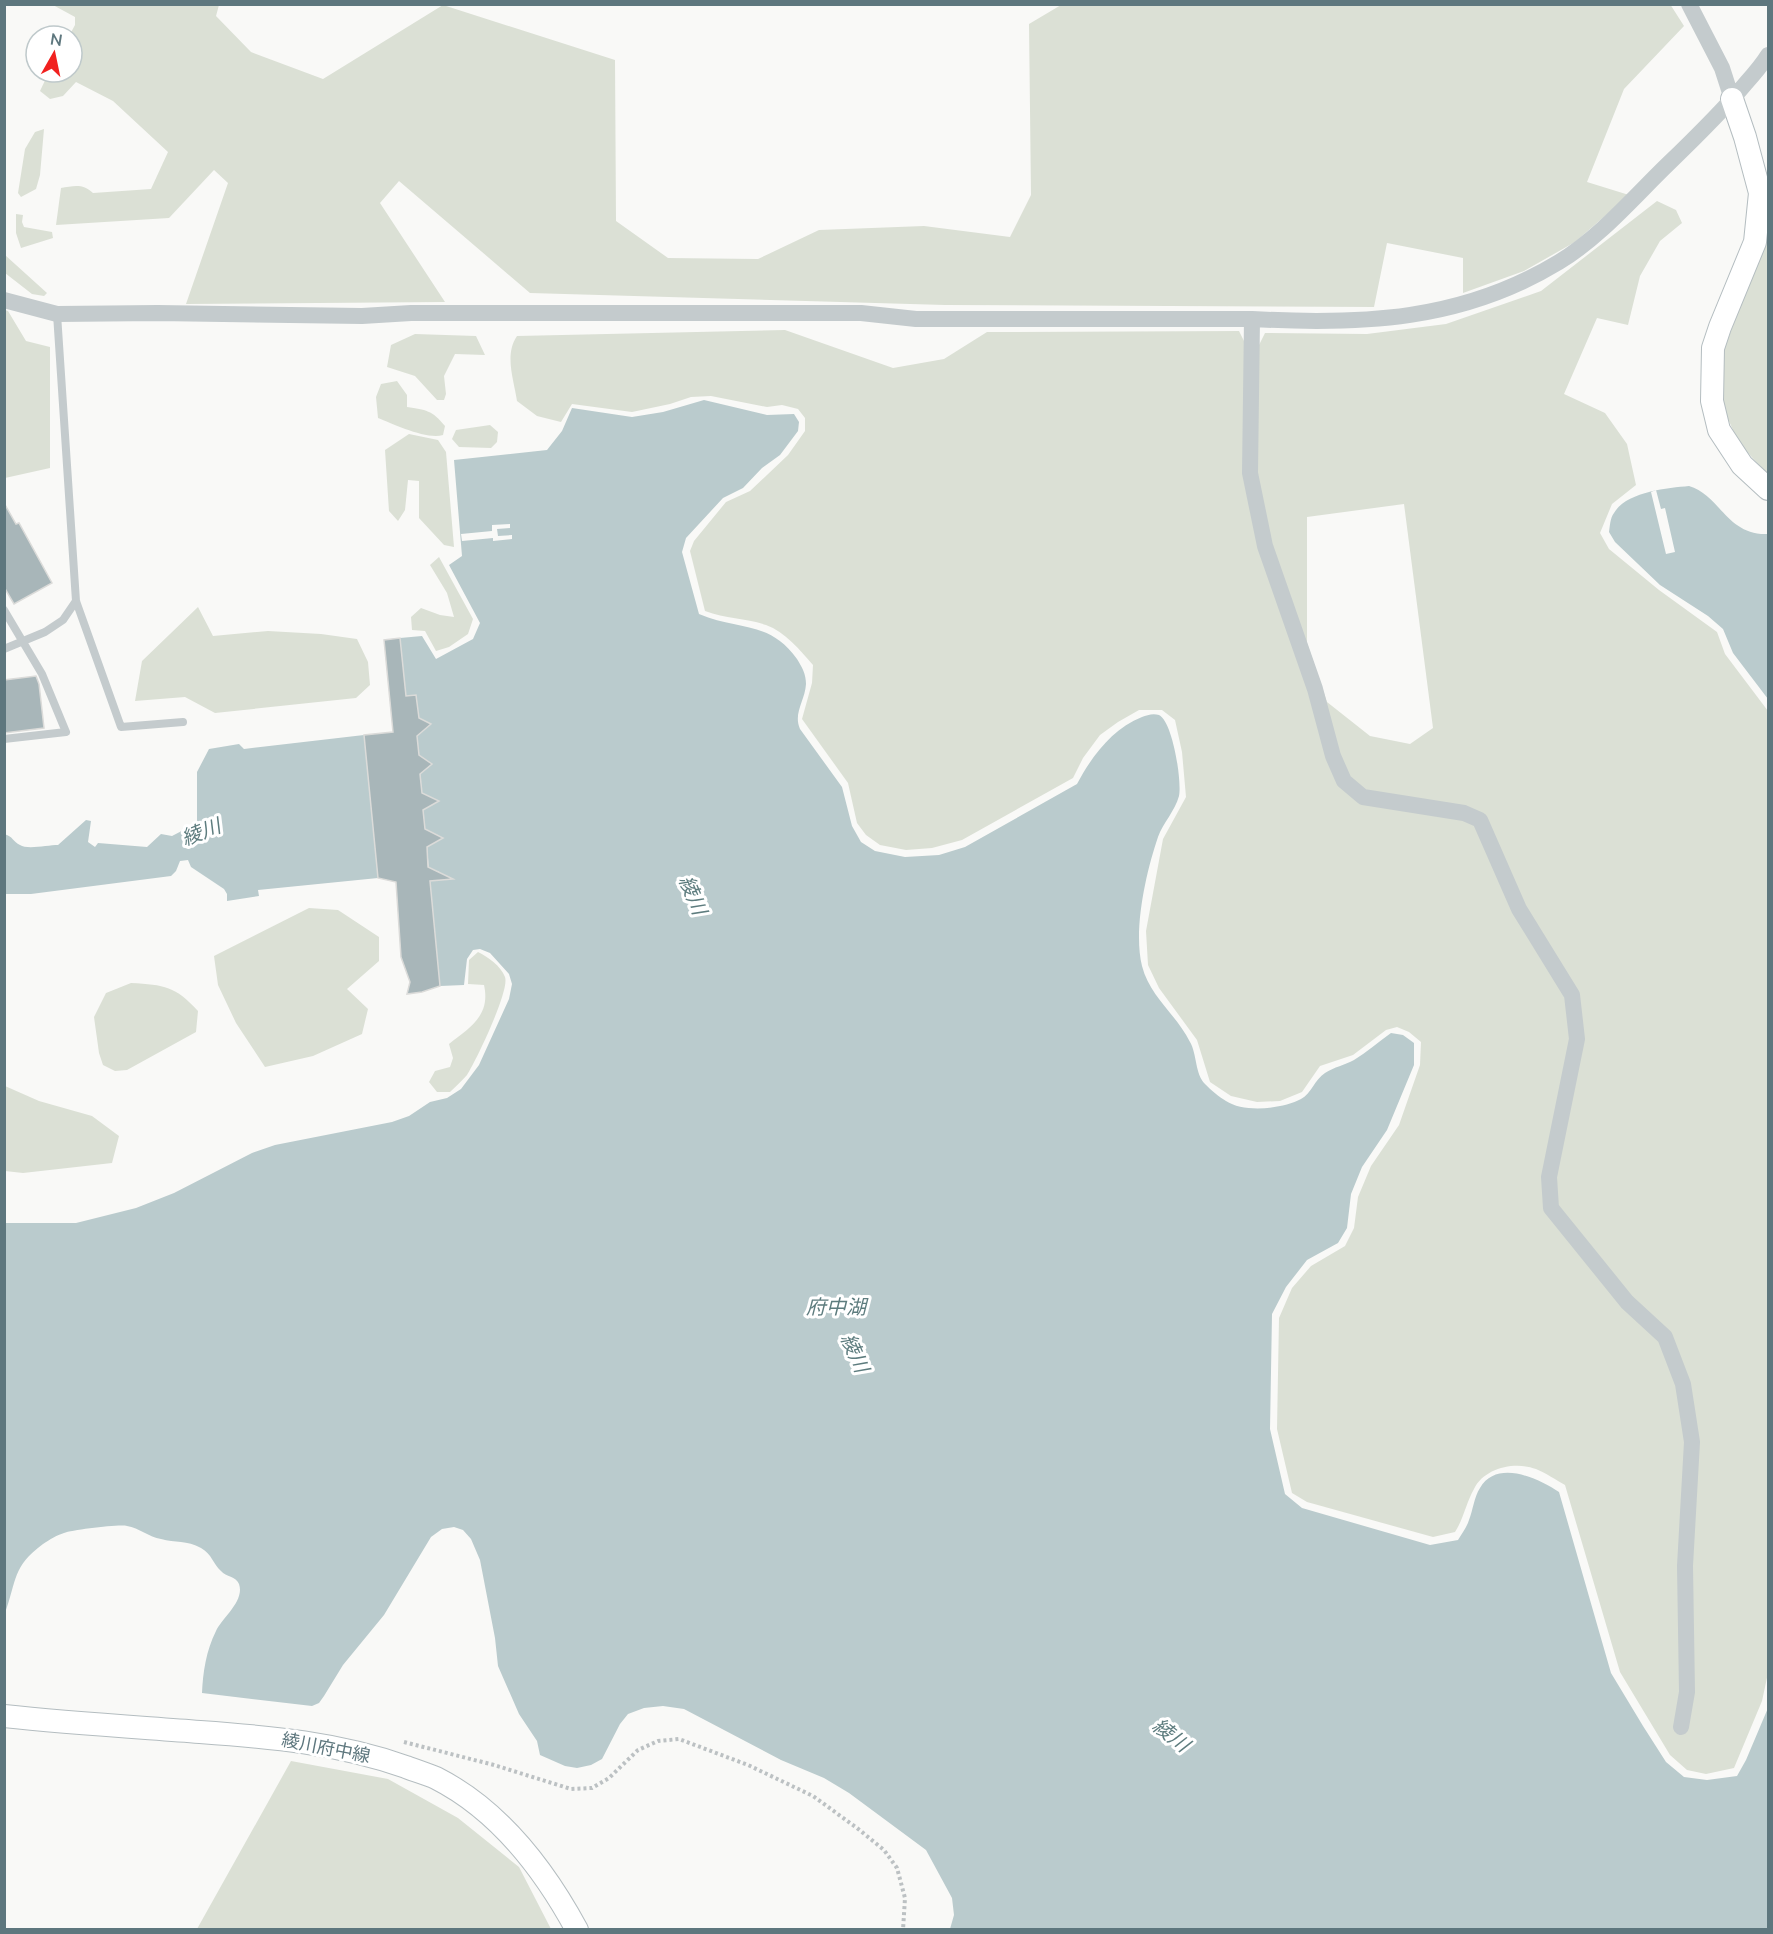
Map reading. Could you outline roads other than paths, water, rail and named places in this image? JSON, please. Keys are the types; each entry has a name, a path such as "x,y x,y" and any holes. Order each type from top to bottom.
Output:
{"main road":[{"path":"1732,99 1746,137 1760,193 1755,242 1713,348 1712,401 1719,430 1742,465 1768,489"},
{"name":"綾川府中線","path":"4,1716 55,1722 276,1737 364,1754 436,1778 477,1805 521,1847 557,1894 577,1929"}],"street":[{"path":"1689,4 1722,68 1732,99"},
{"path":"4,300 57,314 362,316 411,313 861,313 916,319 1298,321 1371,320 1428,313 1512,287 1560,261 1597,234 1732,99 1768,55"},
{"path":"1252,319 1250,473 1265,546 1315,689 1332,756 1344,781 1363,797 1464,813 1480,820 1519,909 1572,995 1577,1039 1549,1177 1551,1208 1627,1302 1665,1337 1683,1384 1692,1442 1684,1566 1687,1692 1682,1727"}],"lane":[{"path":"57,314 76,601 121,728 183,722"},
{"path":"4,649 23,643 63,620 76,601"},
{"path":"4,610 42,675 66,732 4,739"}],"water":[{"name":"府中湖","path":"704,400 767,415 794,414 799,422 798,431 780,455 762,468 743,488 723,498 686,538 682,552 699,614 764,632 776,638 797,659 806,684 798,718 800,729 842,787 852,826 861,842 875,851 905,857 939,855 965,847 1077,784 1089,763 1112,736 1142,717 1152,714 1159,715 1164,720 1172,740 1180,789 1175,807 1160,832 1149,867 1140,919 1140,952 1146,977 1190,1042 1199,1075 1205,1084 1221,1098 1234,1105 1253,1108 1274,1107 1301,1099 1325,1073 1354,1060 1391,1033 1403,1035 1414,1043 1414,1065 1387,1130 1362,1167 1351,1194 1347,1228 1338,1243 1307,1260 1286,1287 1272,1314 1270,1429 1285,1494 1302,1508 1430,1545 1458,1540 1468,1523 1480,1488 1487,1479 1497,1474 1518,1474 1529,1477 1559,1492 1611,1673 1666,1762 1684,1777 1707,1780 1737,1776 1768,1708 1768,1929 950,1929 954,1915 952,1898 926,1850 849,1793 824,1778 781,1760 684,1709 663,1706 644,1708 628,1714 620,1724 602,1759 591,1765 577,1768 565,1766 540,1755 537,1741 519,1714 498,1666 480,1560 471,1539 463,1530 454,1527 442,1529 431,1537 384,1615 343,1665 319,1703 312,1706 202,1693 207,1654 216,1631 236,1603 240,1590 236,1579 221,1571 205,1550 196,1545 157,1538 131,1527 122,1526 85,1529 61,1534 33,1552 21,1567 5,1613 5,1223 76,1223 136,1208 174,1193 252,1153 275,1145 392,1122 409,1116 430,1102 447,1098 461,1089 479,1065 509,999 512,984 509,974 490,953 480,949 473,950 467,959 464,985 440,986 430,881 442,880 442,876 438,871 429,872 427,844 437,841 436,835 425,833 423,807 433,800 429,796 422,796 420,770 429,767 426,760 419,760 416,731 427,727 419,721 416,695 406,696 400,638 422,636 436,659 473,639 480,623 449,565 462,556 454,460 547,450 562,431 572,408 632,417 663,412"},
{"path":"1689,486 1709,498 1743,529 1768,534 1768,699 1733,653 1723,629 1708,616 1660,585 1615,542 1609,532 1613,515 1628,500 1648,492"},
{"name":"綾川","path":"364,735 378,878 258,890 259,896 227,901 224,889 191,867 188,860 180,861 171,876 31,894 5,894 4,834 23,846 58,845 86,820 91,821 88,842 95,847 98,843 147,847 161,834 172,836 197,823 197,772 209,749 239,744 244,749"}]}
